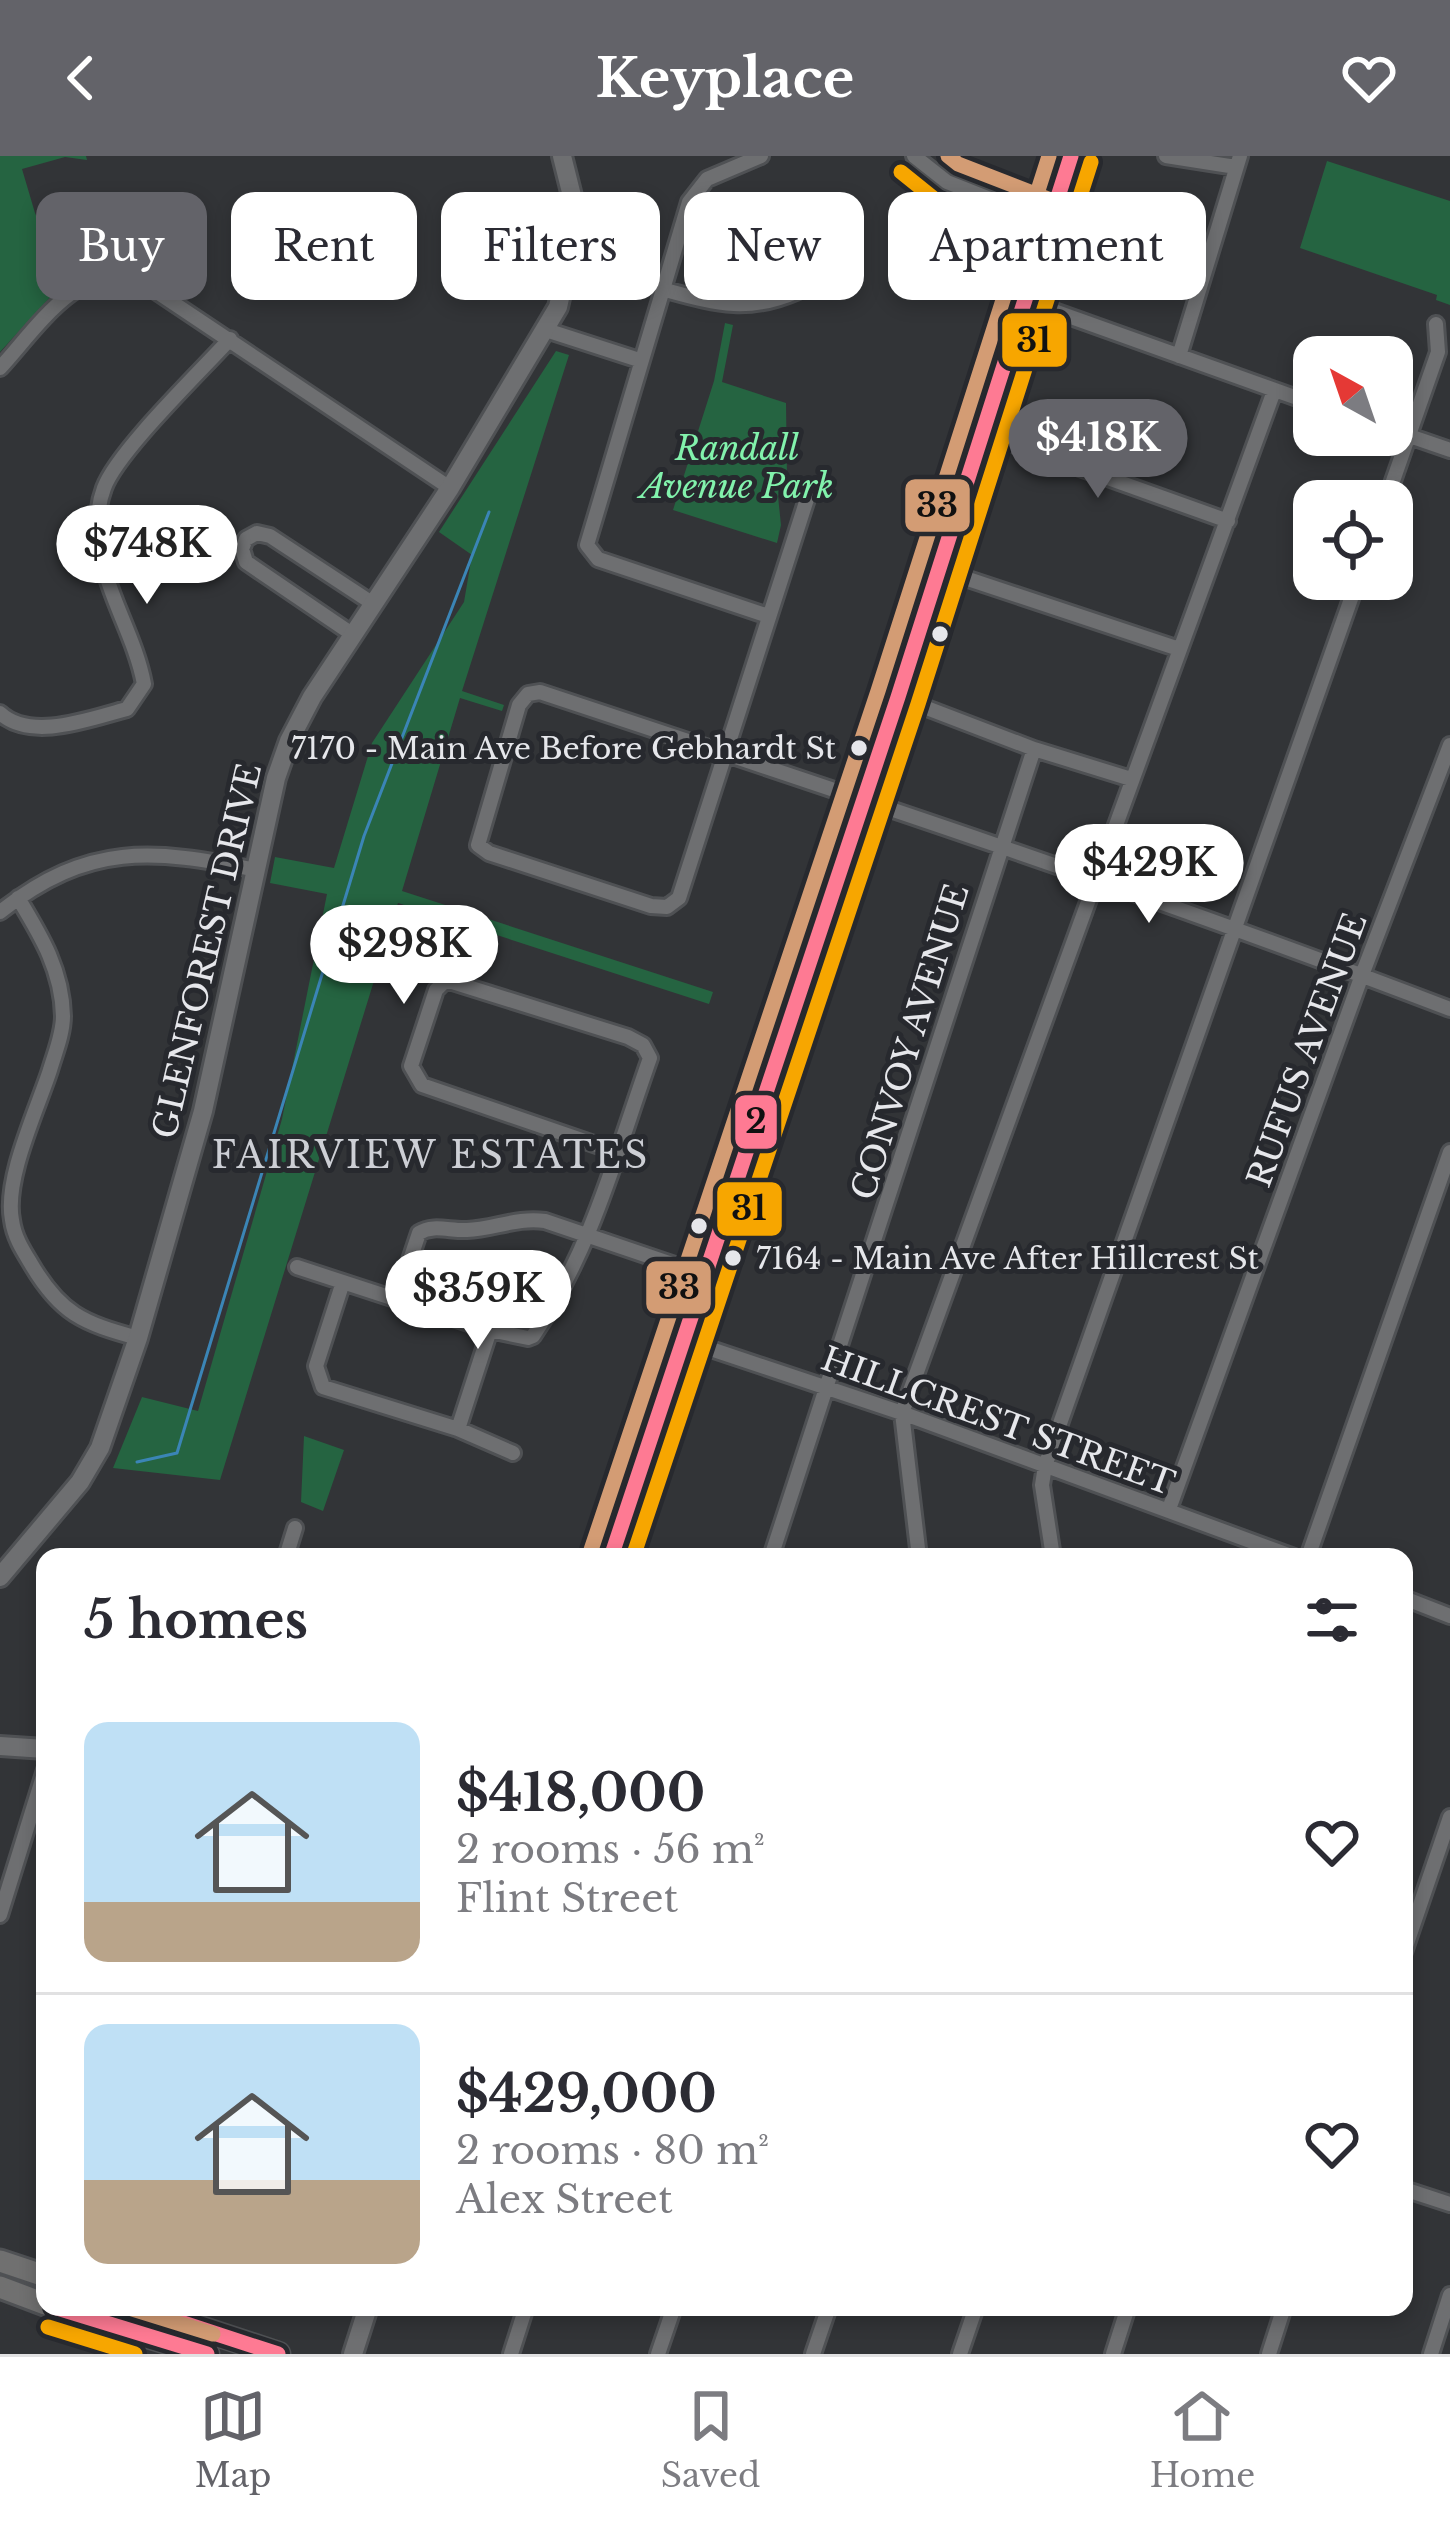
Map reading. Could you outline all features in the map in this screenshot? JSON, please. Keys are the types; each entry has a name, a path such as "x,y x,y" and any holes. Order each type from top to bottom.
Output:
{"main road":[{"path":"0,2261 36,2273"},
{"path":"0,2287 36,2301"},
{"path":"83,2316 207,2354"},
{"path":"163,2316 278,2354"}],"street":[{"name":"GLENFOREST DRIVE","path":"0,1576 80,1482 100,1448 138,1338 202,1111 276,778 289,741 558,307 573,240 573,200 562,156"},
{"path":"761,156 719,171 697,189 682,221 587,545 598,559 768,616"},
{"path":"914,156 947,182 972,192"},
{"path":"1061,192 1071,156"},
{"path":"1166,156 1238,161 1179,356"},
{"path":"0,368 73,292 95,277 117,273 136,278 450,488"},
{"path":"662,290 684,295"},
{"path":"710,300 743,307 777,300"},
{"path":"614,1548 898,697 935,568 1029,302 1293,397"},
{"path":"1413,424 1438,352 1436,324"},
{"path":"546,330 639,360"},
{"path":"0,712 8,720 37,726 81,721 127,709 144,684 139,656 103,566 98,508 106,482 135,444 230,339"},
{"path":"918,1548 902,1413 1274,391"},
{"path":"985,434 1228,520"},
{"path":"1413,437 1450,450"},
{"path":"807,500 768,616 724,753 679,898 667,907 651,906 489,853 478,845 519,704 528,694 540,692 724,753 864,800 1096,879 1450,1010"},
{"path":"352,634 246,562 242,549 246,539 257,533 270,536 371,603"},
{"path":"935,568 1179,650"},
{"path":"1052,1548 1042,1485 1045,1466 1351,600"},
{"path":"898,697 1034,749 1131,779"},
{"name":"RUFUS AVENUE","path":"1169,1509 1450,745"},
{"name":"CONVOY AVENUE","path":"774,1548 1034,749"},
{"path":"0,912 66,872 117,855 153,853 256,870"},
{"path":"18,898 45,942 59,980 63,1021 13,1186 10,1216 16,1238 38,1277 64,1308 86,1323 138,1338"},
{"path":"297,1267 490,1330 533,1336 566,1288 588,1239 650,1058 643,1045 446,980 436,990 411,1066 422,1085 617,1152"},
{"path":"1311,1548 1450,1152"},
{"path":"397,1299 419,1233 427,1228 469,1230 526,1219 704,1275"},
{"path":"344,1282 316,1366 323,1387 458,1429 513,1453"},
{"path":"458,1429 490,1330"},
{"name":"HILLCREST STREET","path":"683,1340 902,1413 1271,1548"},
{"path":"289,1548 295,1528"},
{"path":"1413,1602 1450,1616"},
{"path":"0,1746 36,1748"},
{"path":"0,1915 36,1799"},
{"path":"1413,1926 1450,1817"},
{"path":"1413,2192 1450,2204"},
{"path":"1431,2354 1450,2295"},
{"path":"352,2354 365,2316"},
{"path":"511,2354 523,2316"},
{"path":"658,2354 671,2316"},
{"path":"813,2354 826,2316"},
{"path":"961,2354 973,2316"},
{"path":"1113,2354 1125,2316"},
{"path":"1269,2354 1281,2316"}],"green space":[{"path":"0,156 86,156 87,160 65,157 22,169 36,215 36,300 48,300 0,352"},
{"path":"1327,161 1450,201 1450,305 1436,300 1437,295 1300,248"},
{"name":"Randall Avenue Park","path":"725,323 733,325 722,382 786,403 787,479 778,496 781,525 777,543 673,510 714,381"},
{"path":"556,351 569,355 462,691 504,705 502,711 460,698 402,891 713,992 709,1004 398,903 220,1480 113,1468 142,1397 198,1411 282,1119 327,894 270,883 275,857 334,868 372,743 464,602 472,555 439,532"},
{"path":"304,1436 344,1450 323,1511 301,1502"}],"waterway":[{"path":"137,1462 177,1453 364,836 489,512"}],"transit line":[{"name":"33","path":"948,156 1030,192"},
{"name":"33","path":"592,1548 878,691 1049,156"},
{"name":"2","path":"614,1548 898,697 1071,156"},
{"name":"31","path":"636,1548 918,704 1091,162"},
{"name":"31","path":"901,172 926,192"},
{"name":"2","path":"83,2316 207,2354"},
{"name":"33","path":"155,2316 213,2334"},
{"name":"2","path":"174,2320 278,2354"},
{"name":"31","path":"48,2327 135,2354"}],"place":[{"name":"7170 - Main Ave Before Gebhardt St","path":"859,748"},
{"name":"7164 - Main Ave After Hillcrest St","path":"733,1258"}],"district":[{"name":"FAIRVIEW ESTATES","path":"431,1155"}]}
